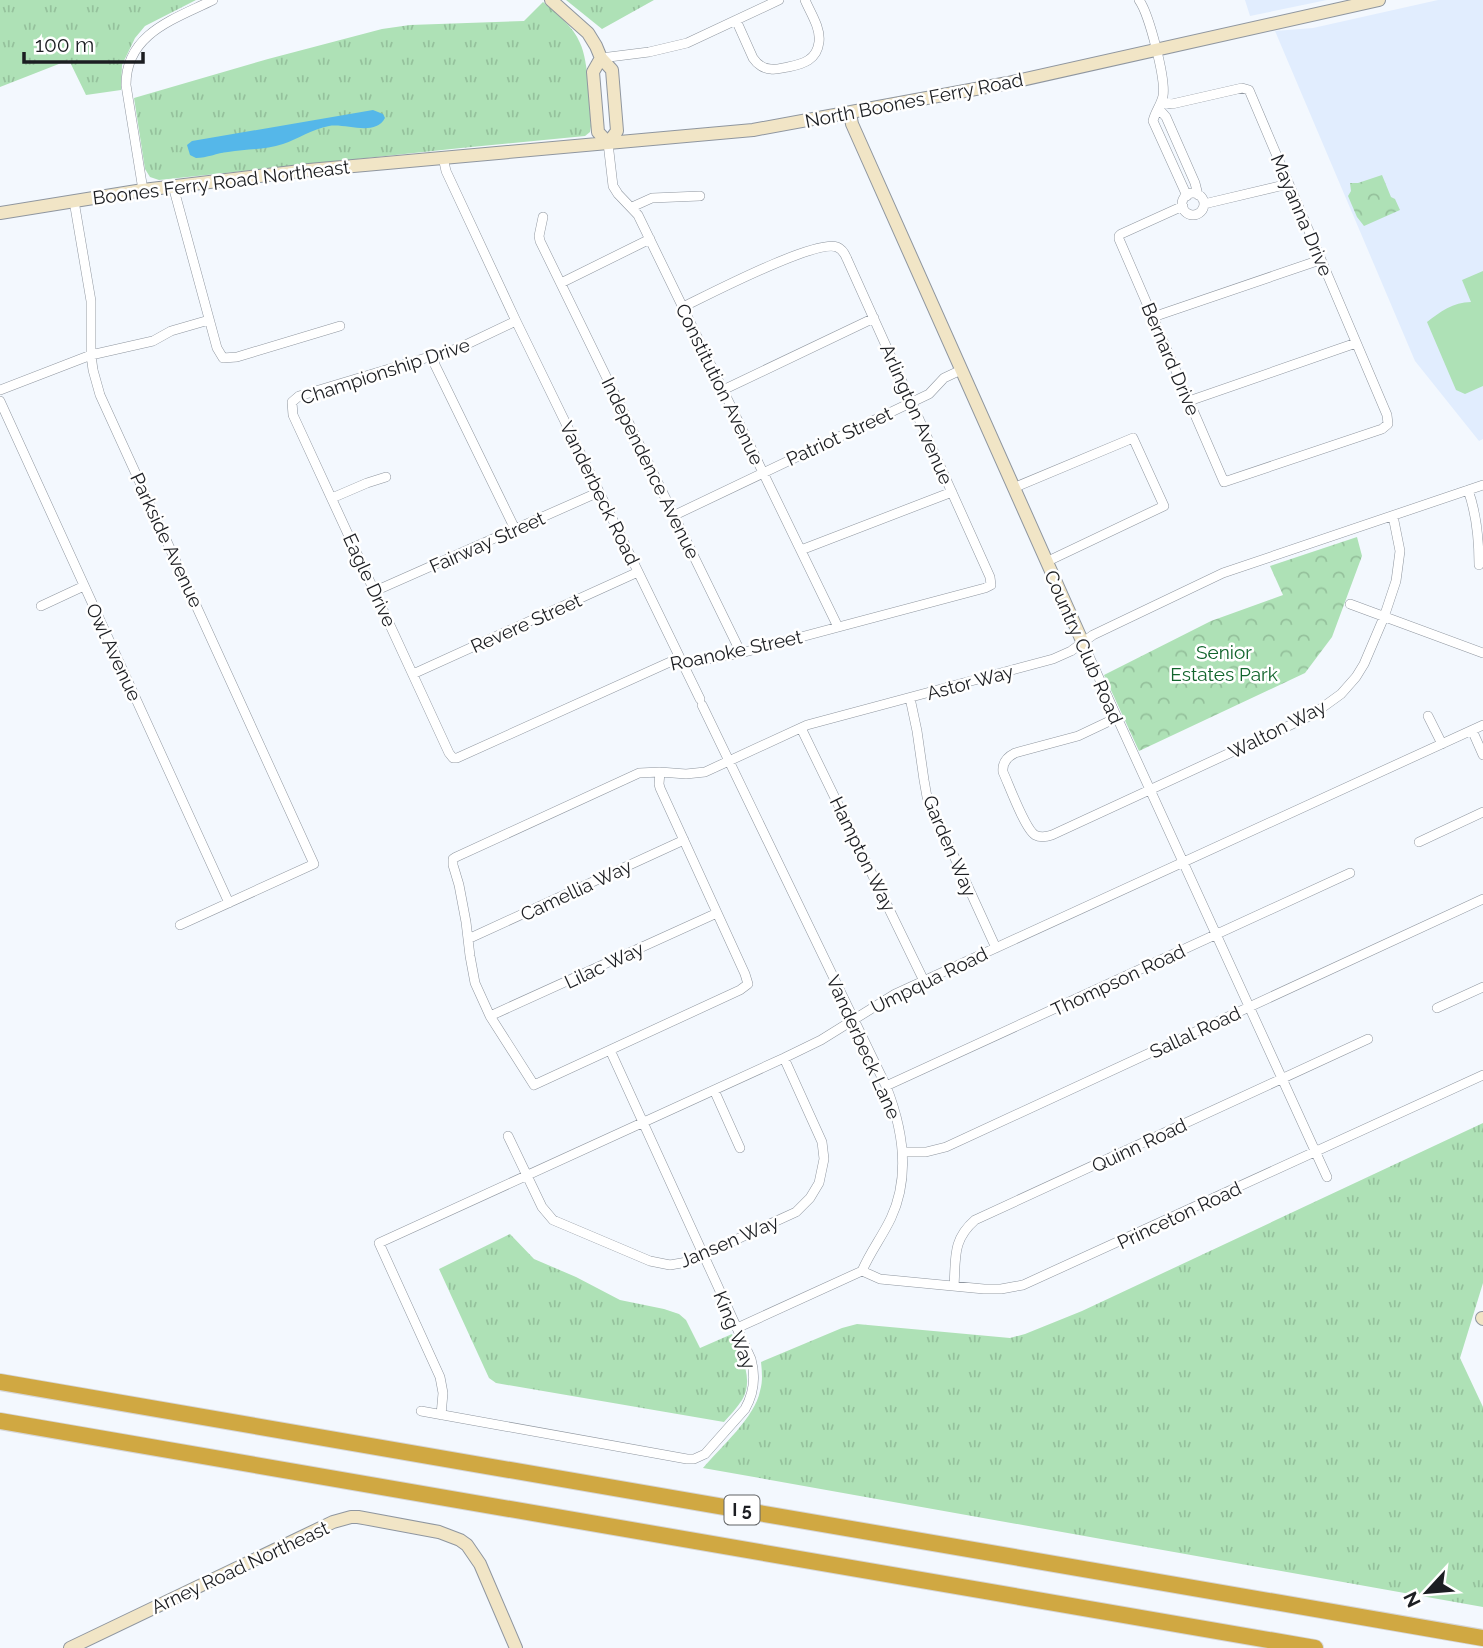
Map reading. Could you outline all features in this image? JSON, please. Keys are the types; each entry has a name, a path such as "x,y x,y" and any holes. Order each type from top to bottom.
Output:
{"highway":[{"name":"I 5","path":"0,1382 1483,1638"},
{"name":"I 5","path":"0,1421 1315,1648"}],"main road":[{"path":"551,0 588,33 601,58 612,70 617,131 608,143 598,132 593,72 601,58"},
{"name":"North Boones Ferry Road","path":"443,157 753,130 1008,83 1379,0"},
{"name":"Country Club Road","path":"849,113 1083,643"},
{"name":"Boones Ferry Road Northeast","path":"0,213 173,186 443,157"},
{"name":"Arney Road Northeast","path":"70,1648 333,1522 358,1517 439,1532 467,1545 480,1564 516,1648"}],"street":[{"path":"143,190 126,85 130,61 139,44 152,31 213,0"},
{"path":"601,58 649,52 687,43 779,0"},
{"path":"736,20 756,62 768,69 802,64 815,55 820,38 805,0"},
{"path":"1140,0 1148,17 1163,89 1153,121 1187,196"},
{"name":"Mayanna Drive","path":"1160,105 1242,88 1251,93 1387,415 1388,424 1382,429 1224,482"},
{"path":"1160,105 1204,204 1202,211 1193,215 1185,211 1183,201 1191,194 1198,195"},
{"name":"Constitution Avenue","path":"608,143 613,186 637,213 838,627"},
{"name":"Vanderbeck Road","path":"443,157 446,172 516,321 701,702"},
{"path":"1204,204 1288,184"},
{"path":"173,186 217,348 223,358 237,357 341,326"},
{"path":"632,207 652,198 700,196"},
{"name":"Parkside Avenue","path":"74,201 91,301 90,355 100,395 314,864 229,903"},
{"name":"Bernard Drive","path":"1183,206 1119,236 1224,482"},
{"name":"Independence Avenue","path":"543,217 540,241 741,653"},
{"path":"561,283 650,239"},
{"name":"Arlington Avenue","path":"683,307 779,261 820,248 837,247 848,259 990,577 991,585"},
{"path":"1153,317 1320,260"},
{"path":"723,390 874,318"},
{"path":"0,390 90,355 153,341 171,331 209,320"},
{"name":"Championship Drive","path":"292,402 305,394 433,357 476,341 516,321"},
{"path":"1189,401 1356,343"},
{"path":"433,357 515,529"},
{"name":"Patriot Street","path":"675,515 912,402 932,391 944,378 961,370"},
{"name":"Owl Avenue","path":"0,401 229,903"},
{"name":"Eagle Drive","path":"292,402 293,415 453,758"},
{"path":"1013,488 1133,438 1164,506 1046,562"},
{"path":"332,498 386,477"},
{"name":"Astor Way","path":"468,939 453,859 632,775 646,771 695,774 712,769 802,728 1044,662 1071,651 1093,635 1223,573 1483,485"},
{"path":"1468,490 1477,524 1479,565"},
{"name":"Fairway Street","path":"375,591 599,492"},
{"path":"801,550 952,492"},
{"name":"Walton Way","path":"1116,718 1078,736 1015,753 1007,758 1003,772 1022,815 1034,834 1039,837 1047,836 1150,790 1312,715 1341,694 1364,664 1396,581 1400,551 1393,516"},
{"name":"Revere Street","path":"413,674 638,572"},
{"name":"Roanoke Street","path":"453,758 670,662 694,662 741,653 991,585"},
{"path":"41,606 84,586"},
{"path":"1350,604 1483,653"},
{"name":"Country Club Road","path":"1083,643 1327,1177"},
{"name":"Garden Way","path":"910,698 928,797 996,948"},
{"name":"Vanderbeck Lane","path":"701,702 886,1086 898,1119 903,1152 902,1174 895,1206 862,1271"},
{"path":"1428,716 1442,744"},
{"name":"Umpqua Road","path":"441,1415 443,1393 440,1377 379,1243 784,1058 821,1040 883,1001 924,981 1483,725"},
{"name":"Hampton Way","path":"802,728 924,981"},
{"path":"1472,730 1483,755"},
{"path":"468,939 475,984 490,1016 534,1085 748,984 746,974 660,788 660,772"},
{"path":"1419,842 1483,812"},
{"name":"Camellia Way","path":"468,939 684,840"},
{"name":"Thompson Road","path":"886,1086 1350,873"},
{"name":"Sallal Road","path":"903,1152 926,1152 946,1146 1483,900"},
{"path":"180,925 229,903"},
{"name":"Lilac Way","path":"490,1016 717,913"},
{"path":"1437,1008 1483,987"},
{"name":"Quinn Road","path":"954,1286 958,1241 964,1230 975,1220 1368,1039"},
{"name":"King Way","path":"421,1411 687,1459 700,1457 710,1450 744,1409 752,1393 753,1366 610,1050"},
{"name":"Jansen Way","path":"508,1136 545,1212 560,1223 659,1264 676,1265 703,1256 796,1212 810,1198 819,1183 824,1167 822,1142 784,1058"},
{"name":"Princeton Road","path":"862,1271 880,1279 993,1290 1023,1285 1483,1075"},
{"path":"714,1090 740,1148"},
{"path":"737,1328 862,1271"}],"shaded area":[{"path":"1245,0 1327,0 1250,16"},
{"path":"1438,0 1483,0 1483,439 1479,441 1415,361 1275,31 1313,28"}],"green space":[{"path":"0,0 196,0 145,26 135,38 122,65 121,90 86,95 69,60 0,87"},
{"path":"566,0 654,0 602,29"},
{"path":"543,2 569,26 583,51 591,126 590,132 585,136 159,180 150,177 145,169 134,98 382,29 410,25 524,21"},
{"path":"1382,175 1400,210 1364,226 1348,196 1351,191 1350,183"},
{"path":"1483,271 1483,386 1465,394 1456,390 1427,322 1453,306 1471,302 1462,280"},
{"name":"Senior Estates Park","path":"1357,537 1362,556 1332,637 1305,673 1139,751 1104,675 1211,621 1283,595 1270,566"},
{"path":"1483,1123 1483,1283 1460,1358 1483,1407 1483,1607 703,1468 752,1411 761,1387 761,1362 857,1324 1010,1338 1025,1334 1082,1311"},
{"path":"510,1234 534,1259 620,1300 679,1314 686,1320 700,1348 732,1334 747,1375 746,1392 738,1406 724,1422 496,1383 489,1378 439,1269"}],"water":[{"path":"373,110 383,114 385,118 374,127 329,126 269,147 196,158 190,155 187,145 192,141"}]}
